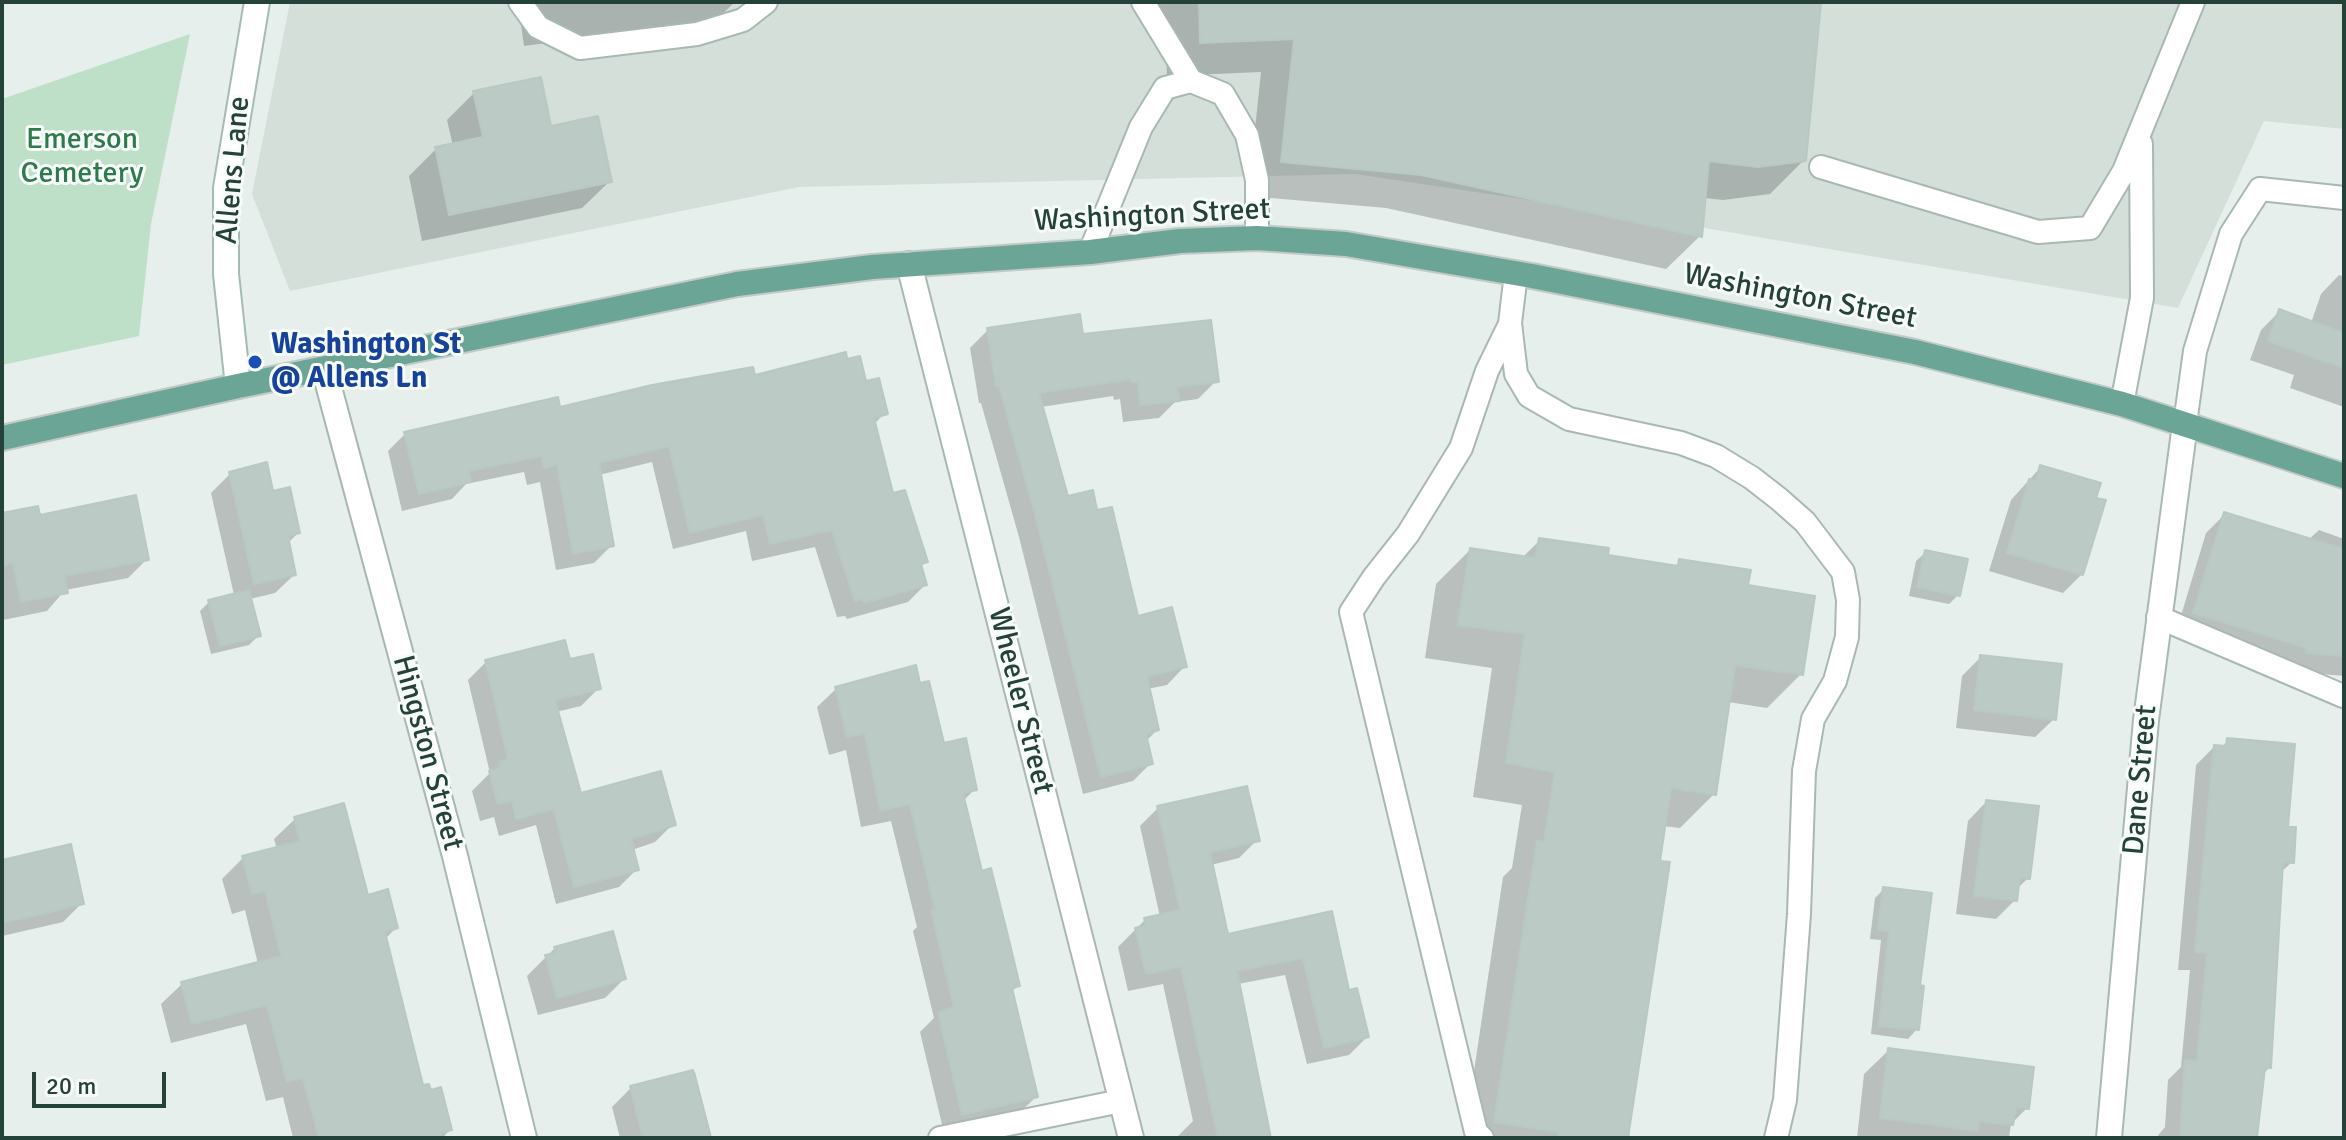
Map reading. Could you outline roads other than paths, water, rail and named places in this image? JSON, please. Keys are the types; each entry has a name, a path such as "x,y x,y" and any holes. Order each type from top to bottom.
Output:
{"main road":[{"name":"Washington Street","path":"2,438 238,386 737,284 909,264 1090,252 1180,241 1257,238 1346,244 1915,352 2122,404 2344,476"}],"street":[{"name":"Allens Lane","path":"238,386 226,274 226,188 257,2"},
{"name":"Wheeler Street","path":"909,264 1131,1138"},
{"name":"Hingston Street","path":"324,369 455,856 524,1138"},
{"name":"Dane Street","path":"2109,1138 2146,720 2185,424"}],"lane":[{"path":"520,2 538,27 580,48 697,34 743,20 766,2"},
{"path":"1143,2 1191,81 1223,94 1247,135 1257,180 1257,238"},
{"path":"1821,167 2038,232 2090,228 2124,171 2193,2"},
{"path":"1090,252 1149,114 1165,88 1191,81"},
{"path":"2122,404 2142,298 2141,130"},
{"path":"2185,424 2195,351 2231,234 2260,189 2344,198"},
{"path":"1516,274 1510,323 1516,374 1529,396 1569,419 1681,443 1716,456 1752,478 1805,522 1843,572 1848,600 1847,637 1835,681 1813,719 1804,771 1799,914 1785,1100 1776,1138"},
{"path":"1482,1138 1476,1132 1351,612 1408,534 1461,448 1487,371 1510,323"},
{"path":"2158,617 2343,696"},
{"path":"940,1138 1121,1101"}],"place":[{"name":"Washington St @ Allens Ln","path":"255,362"}],"park label":[{"name":"Emerson Cemetery","path":"82,157"}]}
